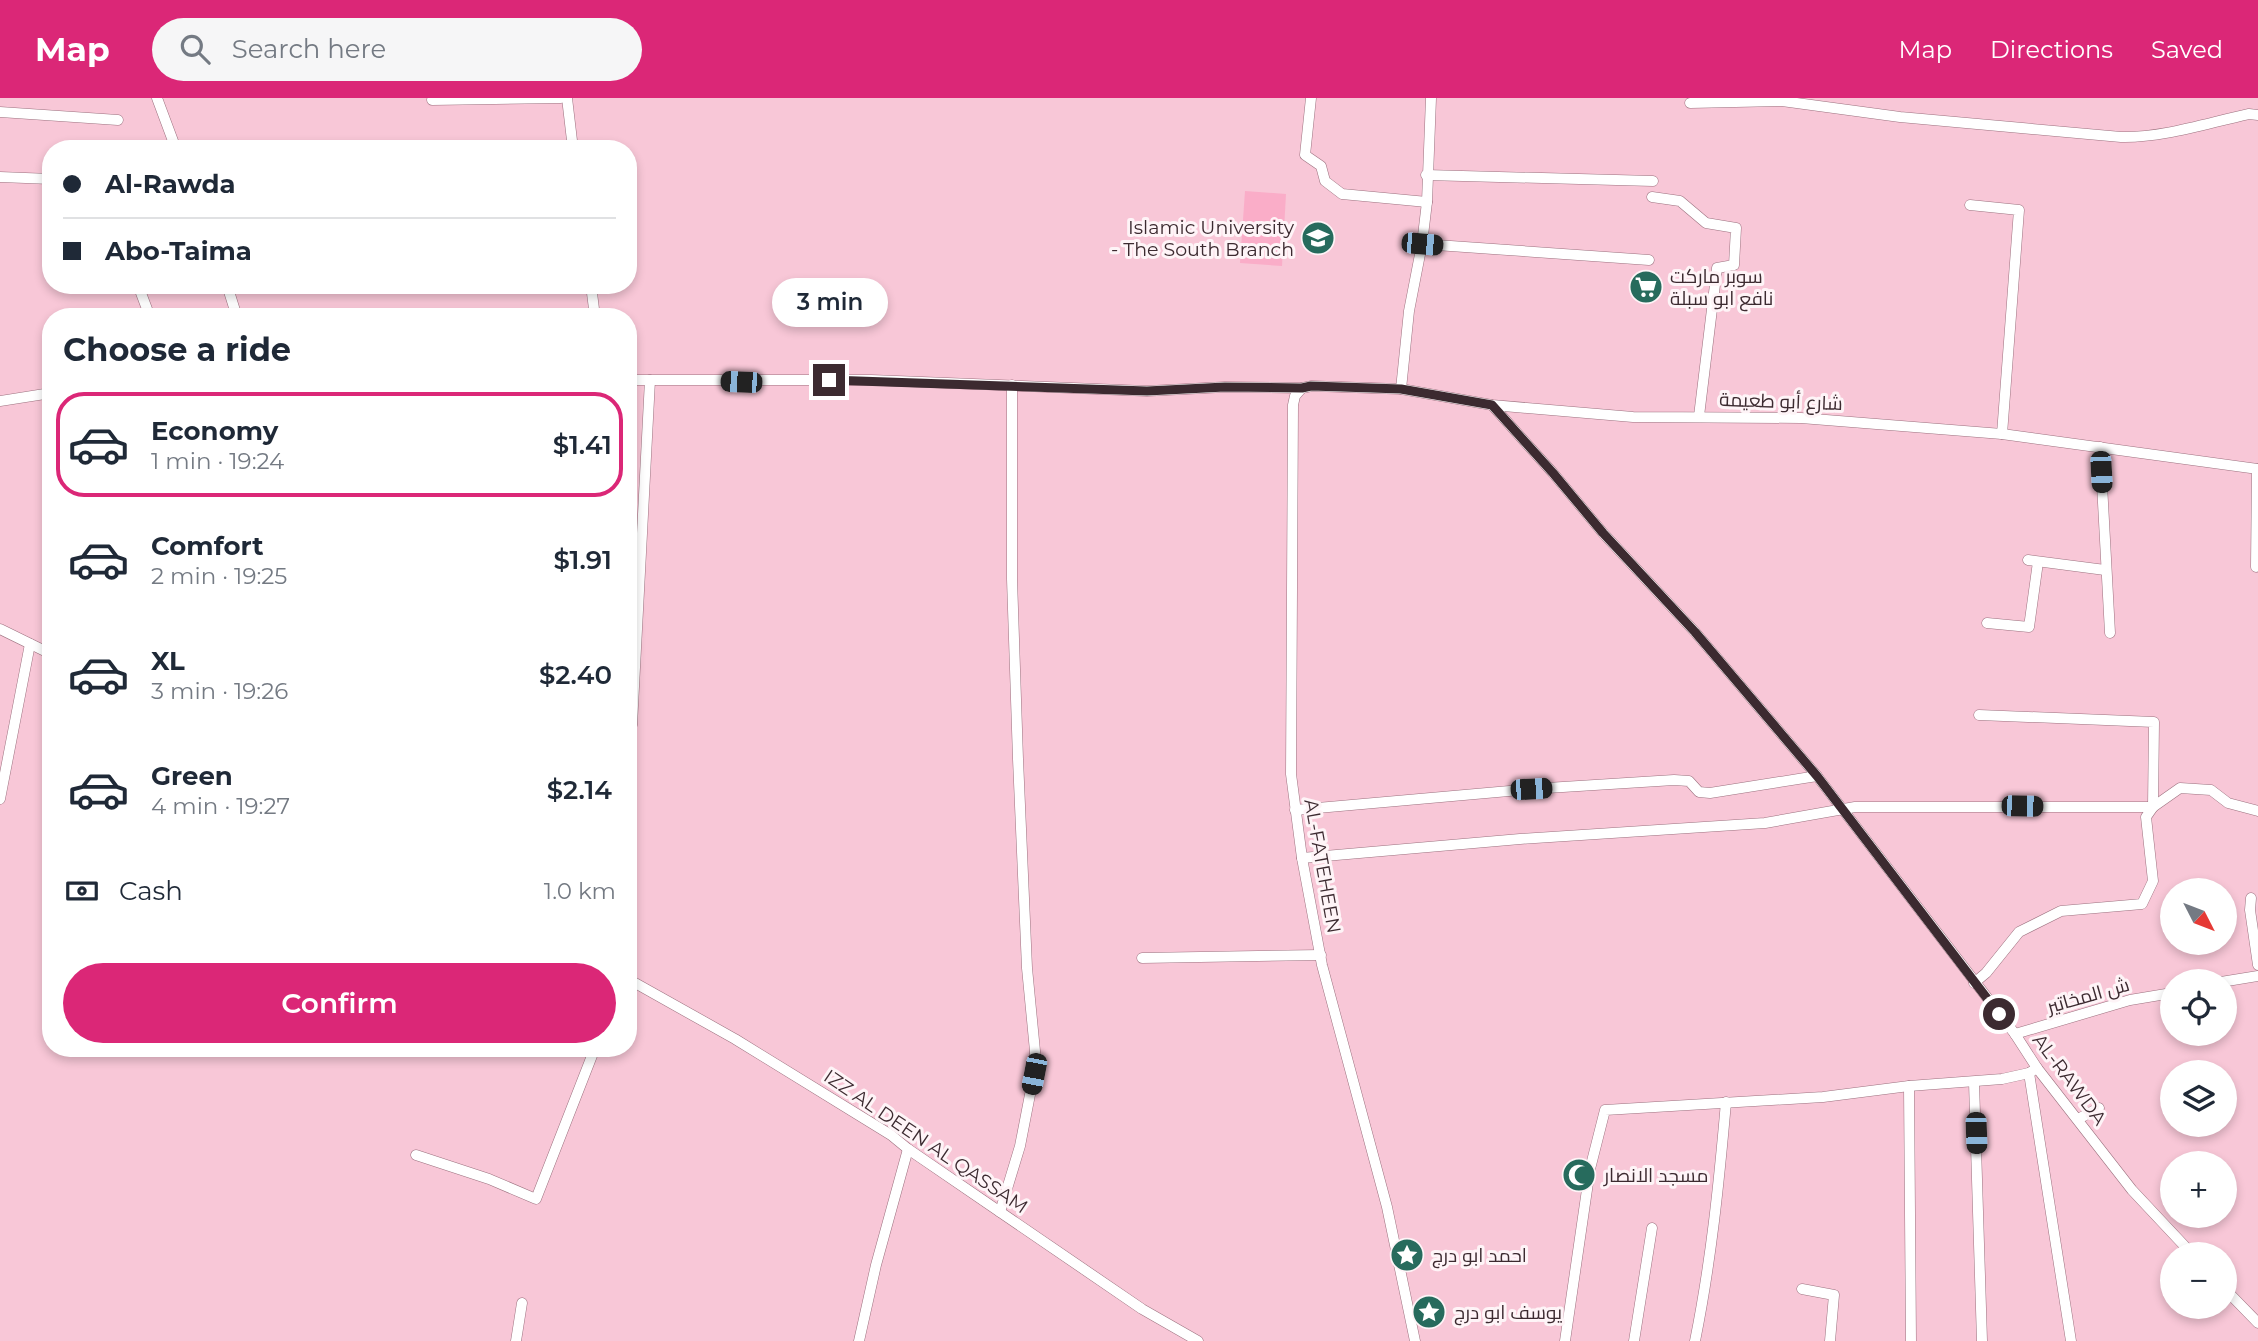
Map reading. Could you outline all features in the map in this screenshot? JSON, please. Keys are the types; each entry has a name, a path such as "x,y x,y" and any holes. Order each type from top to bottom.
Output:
{"street":[{"path":"157,98 173,140"},
{"path":"432,100 561,98"},
{"path":"567,98 572,140"},
{"path":"1311,98 1305,155 1321,166 1325,181 1342,194 1427,202"},
{"path":"1401,389 1409,311 1427,202 1431,98"},
{"path":"1690,103 1782,101 1900,117 2121,137 2169,132 2249,114 2258,116"},
{"path":"0,112 118,120"},
{"path":"1426,175 1653,181"},
{"path":"0,177 42,179"},
{"path":"1652,197 1680,201 1706,223 1736,228 1734,265 1717,268 1699,416"},
{"path":"1970,205 2019,210 2002,433"},
{"path":"1422,244 1649,260"},
{"name":"شارع أبو طعيمة","path":"637,380 872,380 1147,391 1311,386 1401,389 1492,405 1633,416 1801,418 2002,433 2257,469"},
{"path":"637,629 650,380"},
{"path":"1000,1212 1020,1146 1034,1074 1035,1051 1027,968 1012,579 1013,386"},
{"name":"AL-FATEHEEN","path":"1302,388 1295,396 1293,405 1291,774 1302,858 1321,955 1387,1207 1415,1341"},
{"path":"0,401 42,394"},
{"name":"AL-RAWDA","path":"1492,405 1603,533 1695,632 1845,810 2015,1034 2033,1071 2078,1119 2132,1190 2181,1242"},
{"path":"2100,447 2110,633"},
{"path":"2256,567 2257,469"},
{"path":"1987,624 2029,626 2033,561 2105,570"},
{"path":"0,629 42,650"},
{"path":"0,799 30,644"},
{"path":"1979,715 2154,722 2152,807"},
{"path":"1296,810 1531,789 1674,780 1689,781 1699,792 1710,793 1817,776"},
{"path":"1974,983 1986,973 2019,932 2061,911 2142,904 2153,881 2146,817 2152,807 2179,788 2211,790 2228,803 2258,811"},
{"path":"1302,858 1520,838 1765,823 1855,807 2152,807"},
{"path":"2251,898 2250,910 2258,965"},
{"path":"1142,958 1321,955"},
{"path":"2237,979 2258,976"},
{"name":"IZZ AL DEEN AL QASSAM","path":"637,984 735,1039 891,1135 1142,1309 1198,1341"},
{"name":"ش المخاتير","path":"2015,1034 2130,1000 2160,995"},
{"path":"416,1156 489,1179 536,1199 591,1057"},
{"path":"1565,1341 1590,1169 1605,1110 1822,1097 1909,1086 2002,1079 2033,1071 2071,1341"},
{"path":"1974,1082 1982,1341"},
{"path":"1909,1086 1910,1341"},
{"path":"1695,1341 1716,1213 1726,1102"},
{"path":"2078,1119 2099,1108"},
{"path":"859,1341 908,1149"},
{"path":"1634,1341 1652,1228"},
{"path":"1802,1289 1834,1295 1830,1341"},
{"path":"2237,1301 2258,1322"},
{"path":"516,1341 522,1303"}],"shaded area":[{"path":"1245,191 1286,194 1282,266 1240,263"}],"place":[{"name":"Islamic University - The South Branch","path":"1318,238"},
{"name":"سوبر ماركت نافع ابو سبلة","path":"1646,287"},
{"name":"مسجد الانصار","path":"1579,1175"},
{"name":"احمد ابو درج","path":"1407,1255"},
{"name":"يوسف ابو درج","path":"1429,1312"}],"route":[{"path":"829,380 1147,391 1311,386 1401,389 1492,405 1603,533 1695,632 1817,776 1999,1014"}]}
